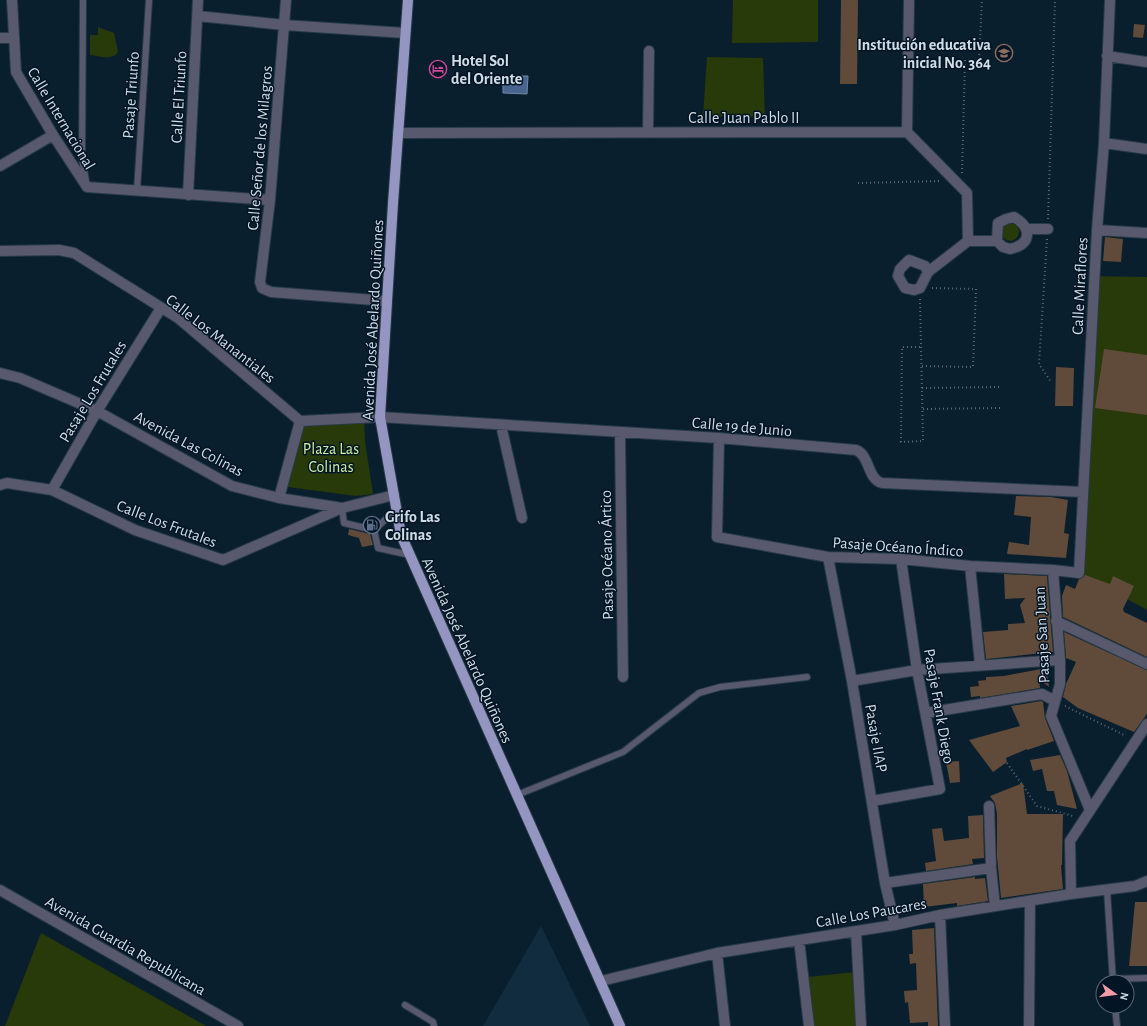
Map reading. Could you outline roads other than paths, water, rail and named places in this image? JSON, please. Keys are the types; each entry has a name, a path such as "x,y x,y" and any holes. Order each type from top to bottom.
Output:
{"main road":[{"name":"Avenida José Abelardo Quiñones","path":"408,0 380,417 401,535 620,1026"}],"street":[{"name":"Calle Internacional","path":"12,0 16,72 53,135 87,187 270,200"},
{"name":"Calle El Triunfo","path":"188,195 198,0"},
{"name":"Calle Señor de los Milagros","path":"286,0 270,200 260,282 262,288 271,292 387,301"},
{"path":"909,0 907,132 967,192 968,241"},
{"name":"Calle Miraflores","path":"1079,573 1097,230 1104,143 1110,0"},
{"path":"198,16 284,25 405,33"},
{"path":"0,38 13,38"},
{"path":"648,132 649,51"},
{"path":"1107,56 1147,62"},
{"name":"Calle Juan Pablo II","path":"398,133 907,132"},
{"path":"0,166 53,135"},
{"path":"1104,143 1147,149"},
{"path":"928,272 926,266 909,260 900,269 898,276 905,288 914,290 920,288 928,272 968,241 998,241 1003,246 1010,249 1024,243 1027,237 1027,229 1022,222 1014,217 1006,219 998,224 998,241"},
{"path":"1027,229 1048,229"},
{"path":"1097,230 1147,233"},
{"name":"Calle Los Manantiales","path":"0,250 58,250 74,253 178,318 300,421"},
{"name":"Pasaje Los Frutales","path":"52,490 97,410 160,308"},
{"name":"Avenida Las Colinas","path":"0,373 20,378 97,410 232,486 279,498 342,508 394,495"},
{"path":"279,498 300,421 380,417"},
{"name":"Calle 19 de Junio","path":"380,417 719,438 856,450 862,453 875,480 882,483 1083,492"},
{"path":"501,425 522,518"},
{"name":"Pasaje Océano Ártico","path":"620,432 622,678"},
{"name":"Pasaje Océano Índico","path":"719,438 717,537 828,557 901,560 1079,573"},
{"name":"Calle Los Frutales","path":"0,484 7,483 52,490 135,530 223,560 342,508"},
{"name":"Pasaje IIAP","path":"828,557 852,681 884,883 895,925"},
{"name":"Pasaje Frank Diego","path":"872,801 940,789 918,670 901,560"},
{"path":"970,566 980,664"},
{"name":"Pasaje San Juan","path":"1053,570 1060,660 1060,684 1051,716 1090,810"},
{"path":"1056,621 1147,664"},
{"path":"852,681 918,670 980,664 1060,660"},
{"path":"926,712 1042,694 1055,702"},
{"path":"1071,894 1070,841 1147,724"},
{"path":"989,806 991,868 995,906"},
{"path":"884,883 991,868"},
{"name":"Calle Los Paucares","path":"601,981 717,953 895,925 940,915 995,906 1135,886 1147,881"},
{"name":"Avenida Guardia Republicana","path":"0,890 238,1026"},
{"path":"1029,1026 1030,901"},
{"path":"940,915 945,1026"},
{"path":"856,931 861,1026"},
{"path":"799,940 809,1026"},
{"path":"717,953 725,1026"}],"lane":[{"path":"83,0 82,159 87,187"},
{"name":"Pasaje Triunfo","path":"136,191 149,0"},
{"path":"342,508 344,523 374,530"},
{"path":"374,530 397,509"},
{"path":"374,530 378,548 410,555"},
{"path":"516,795 623,752 699,693 720,687 807,677"},
{"path":"1107,890 1113,974"},
{"path":"1135,979 1147,978"},
{"path":"405,1005 433,1022 434,1026"},
{"path":"1115,1014 1116,1026"}],"water":[{"path":"503,76 528,76 527,94 503,93"}],"place":[{"name":"Institución educativa inicial No. 364","path":"1004,53"},
{"name":"Hotel Sol del Oriente","path":"438,69"},
{"name":"Grifo Las Colinas","path":"372,525"}],"park label":[{"name":"Plaza Las Colinas","path":"331,457"}]}
